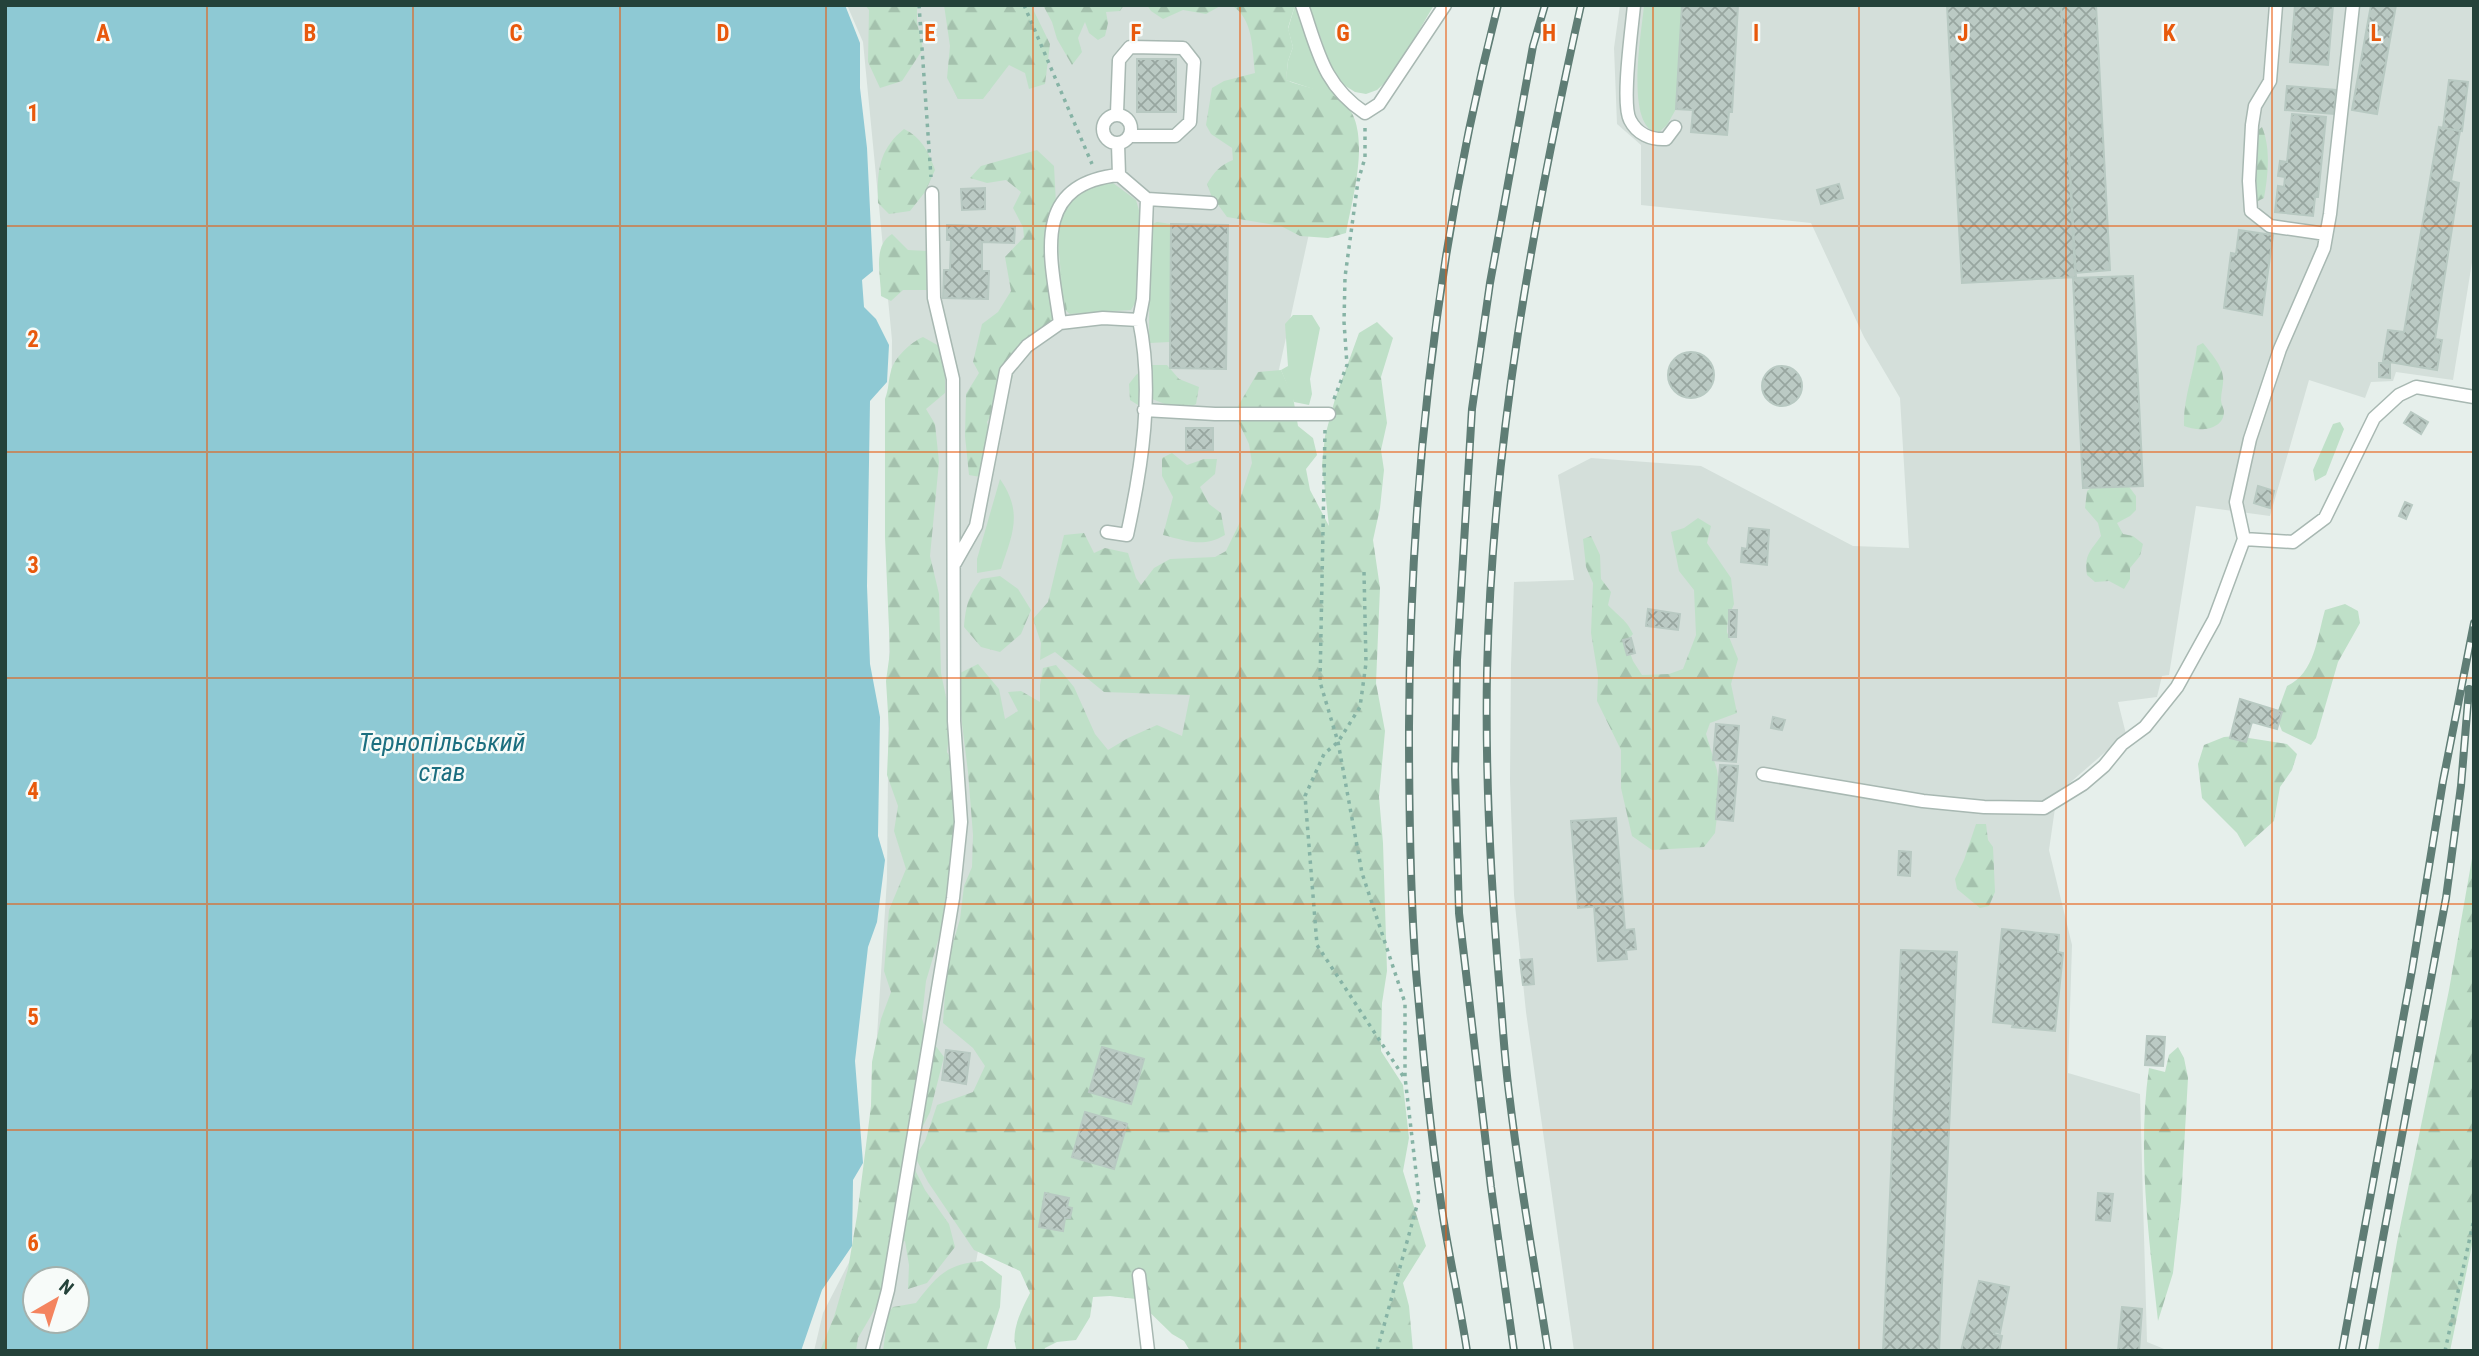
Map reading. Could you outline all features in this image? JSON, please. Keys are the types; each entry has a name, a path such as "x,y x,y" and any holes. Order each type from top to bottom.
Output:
{"lane":[{"path":"1302,5 1332,84 1347,101 1365,113 1379,104 1445,5"},
{"path":"1634,5 1627,102 1629,119 1639,132 1655,140 1666,139 1675,128"},
{"path":"2276,5 2270,81 2255,106 2252,125 2249,181 2251,211 2270,226 2326,234"},
{"path":"1763,774 1923,801 1984,807 2044,808 2083,784 2104,766 2122,744 2144,727 2177,687 2214,620 2244,539 2236,502 2250,439 2280,349 2323,248 2330,214 2353,5"},
{"path":"1117,113 1119,60 1130,47 1184,48 1194,62 1191,122 1175,136 1130,136"},
{"path":"1117,113 1128,117 1132,128 1128,139 1118,144 1107,140 1102,129 1106,118 1117,113"},
{"path":"1118,144 1119,175"},
{"path":"1060,323 1049,245 1057,212 1072,192 1097,177 1119,175 1147,199 1211,204"},
{"path":"872,1351 888,1290 951,911 961,822 954,721 953,379 934,298 932,193"},
{"path":"1107,532 1127,535 1143,435 1144,346 1139,320 1143,299 1147,199"},
{"path":"955,564 976,526 1006,371 1027,346 1060,323 1103,318 1139,320"},
{"path":"2244,539 2293,542 2325,518 2374,418 2399,395 2416,387 2474,397"},
{"path":"1144,410 1215,414 1329,414"},
{"path":"1139,1275 1148,1351"}],"path":[{"path":"919,5 932,193"},
{"path":"1024,5 1097,177"},
{"path":"1365,113 1365,158 1358,181 1345,277 1347,365 1325,424 1320,682 1338,742 1363,873 1405,1003 1405,1077 1419,1198 1377,1351"},
{"path":"1364,572 1366,663 1360,707 1338,742 1324,754 1305,796 1317,945 1405,1077"},
{"path":"2445,1351 2474,1219"}],"shaded area":[{"path":"847,5 1259,5 1324,166 1233,577 1236,1014 1022,1006 960,1351 814,1351 823,1313 857,1247 869,1162 887,879 892,340 863,42"},
{"path":"1620,5 2474,5 2474,250 2453,380 2396,372 2393,381 2371,382 2365,398 2309,380 2270,516 2196,506 2169,675 2162,676 2157,697 2118,702 2126,734 2057,794 2049,850 2072,945 2068,1073 2140,1094 2147,1342 2169,1351 1574,1351 1526,1012 1514,895 1510,781 1514,582 1574,580 1558,475 1591,458 1701,466 1853,546 1909,548 1900,398 1864,337 1811,223 1641,205 1641,145 1617,124 1614,48"}],"green space":[{"path":"865,5 917,5 917,22 923,49 902,81 880,88 868,62 869,10"},
{"path":"944,5 1031,5 1050,44 1045,84 1029,89 1025,73 1009,65 983,99 958,99 947,78 950,46"},
{"path":"1043,5 1124,5 1120,11 1106,12 1108,23 1105,36 1098,40 1089,33 1085,22 1078,38 1082,52 1072,65 1057,39"},
{"path":"1147,5 1222,5 1206,14 1183,10 1163,19"},
{"path":"1231,5 1295,5 1288,28 1293,47 1286,80 1332,95 1350,109 1359,142 1356,181 1346,233 1328,238 1300,236 1281,226 1227,217 1211,195 1207,184 1215,172 1233,160 1232,148 1211,134 1206,125 1212,88 1224,81 1255,73 1248,26 1239,11"},
{"path":"1295,5 1325,82 1337,97 1286,80 1293,47 1288,29"},
{"path":"1309,5 1434,5 1393,75 1377,90 1366,94 1355,92 1344,85 1333,73"},
{"path":"1644,5 1682,5 1676,109 1667,125 1658,133 1648,127 1641,114 1638,97"},
{"path":"2262,127 2268,153 2267,181 2264,198 2252,204 2250,137"},
{"path":"904,129 924,146 935,170 925,192 910,211 889,214 878,203 879,172 889,145"},
{"path":"1037,150 1054,166 1059,260 1067,310 1052,326 1016,353 1012,380 987,422 995,447 986,478 969,475 965,436 966,394 979,373 973,362 982,324 998,312 1011,291 1005,257 1024,237 1023,227 1013,208 1021,192 1006,180 987,183 970,178 981,166"},
{"path":"1113,183 1136,200 1140,214 1137,300 1131,310 1070,314 1064,309 1057,229 1065,206 1086,186"},
{"path":"1157,222 1171,224 1170,342 1149,343 1150,225"},
{"path":"892,234 908,250 928,251 938,273 927,290 903,290 891,301 881,296 879,262 882,246"},
{"path":"1293,315 1312,315 1320,328 1310,379 1312,394 1309,405 1294,402 1281,370 1288,366 1285,324"},
{"path":"1377,322 1393,338 1381,377 1387,423 1381,450 1384,470 1380,508 1373,540 1380,588 1376,683 1385,731 1379,797 1387,971 1382,1003 1381,1051 1403,1085 1409,1138 1403,1171 1426,1246 1403,1283 1409,1306 1413,1351 1190,1351 1184,1341 1172,1334 1136,1299 1110,1296 1093,1297 1090,1317 1076,1340 1057,1342 1044,1351 1017,1351 1015,1329 1030,1293 1020,1271 974,1250 928,1182 915,1157 925,1141 937,1105 973,1092 985,1066 973,1048 943,1023 947,964 960,919 964,886 972,867 973,835 968,772 956,675 978,664 999,689 1005,719 1018,711 1008,692 1021,691 1040,702 1043,668 1056,665 1074,687 1095,734 1108,750 1157,725 1182,736 1190,695 1104,692 1055,652 1040,660 1041,643 1033,619 1048,602 1064,535 1084,533 1094,553 1105,548 1128,553 1141,585 1154,568 1170,559 1215,557 1226,551 1240,522 1240,499 1252,463 1249,444 1234,413 1258,372 1281,370 1293,397 1298,426 1313,438 1317,455 1306,469 1310,490 1329,526 1322,465 1325,436 1335,399 1359,333"},
{"path":"923,337 939,346 945,361 945,393 926,409 935,424 939,462 930,556 939,594 941,673 951,721 947,752 961,776 949,904 926,981 922,1018 926,1033 944,1057 930,1112 908,1156 925,1190 949,1224 955,1247 927,1283 908,1289 909,1265 905,1241 892,1246 882,1297 858,1338 856,1351 820,1351 834,1317 848,1269 871,1106 872,1062 881,1019 891,992 884,971 889,910 906,869 894,831 898,806 887,775 889,729 886,681 890,652 885,537 885,399 891,371 899,356"},
{"path":"2203,343 2222,372 2221,400 2224,411 2220,423 2209,428 2196,429 2184,426 2184,416 2197,346"},
{"path":"1148,365 1167,365 1179,379 1199,387 1196,404 1183,411 1152,399 1138,405 1130,400 1129,384"},
{"path":"2340,422 2344,429 2326,475 2315,481 2313,470 2333,424"},
{"path":"1172,453 1187,465 1204,459 1217,459 1215,474 1200,487 1209,504 1221,513 1225,535 1202,542 1163,535 1173,497 1162,476 1162,458"},
{"path":"1000,479 1012,502 1012,533 1001,569 977,573 977,559"},
{"path":"2100,482 2127,484 2136,496 2136,510 2117,523 2123,534 2133,536 2143,544 2140,556 2130,568 2130,579 2124,589 2109,581 2095,582 2087,575 2087,558 2101,536 2098,523 2085,508 2087,491"},
{"path":"1698,518 1711,526 1707,543 1731,578 1734,604 1728,619 1727,632 1738,659 1731,684 1737,713 1710,723 1706,734 1717,770 1720,792 1715,833 1704,847 1652,850 1632,836 1621,788 1621,750 1597,701 1598,676 1591,633 1593,583 1586,567 1583,539 1591,536 1600,555 1601,579 1611,592 1608,605 1625,621 1633,634 1626,642 1633,661 1642,675 1669,674 1683,669 1696,635 1694,590 1679,571 1671,532 1684,528"},
{"path":"1000,576 1018,589 1031,610 1021,634 1000,652 981,647 964,627 968,602 981,579"},
{"path":"2345,604 2358,611 2360,623 2338,662 2316,738 2311,745 2282,731 2276,716 2287,686 2304,672 2314,653 2325,610"},
{"path":"2236,736 2287,744 2297,754 2292,770 2280,787 2274,821 2245,847 2237,833 2202,798 2198,764 2204,745 2224,737"},
{"path":"1976,824 1986,824 1988,840 1993,847 1995,892 1989,906 1980,908 1957,889 1955,879"},
{"path":"2474,847 2474,1235 2450,1351 2378,1351 2397,1242 2449,990"},
{"path":"2178,1047 2184,1058 2188,1078 2181,1201 2173,1273 2158,1321 2144,1163 2146,1100 2149,1068 2165,1072 2169,1055"},
{"path":"982,1261 1002,1276 1000,1307 986,1351 883,1351 888,1313 893,1307 916,1303 930,1285 951,1268"}],"water":[{"name":"Тернопільський став","path":"5,5 845,5 860,43 860,88 867,148 873,271 862,280 864,307 876,319 889,345 887,382 870,401 867,586 870,664 880,717 878,836 885,860 877,922 868,947 855,1061 863,1163 853,1180 852,1246 822,1290 801,1351 5,1351"}],"building":[{"path":"1682,5 1738,5 1732,112 1729,112 1727,135 1691,132 1693,110 1676,109"},
{"path":"1947,5 2061,5 2076,277 1962,283"},
{"path":"2061,5 2096,5 2110,270 2075,273"},
{"path":"2295,5 2333,5 2328,65 2290,62"},
{"path":"2371,5 2396,5 2377,114 2352,110"},
{"path":"1137,59 1176,59 1176,112 1137,112"},
{"path":"2449,80 2468,82 2462,131 2443,128"},
{"path":"2287,86 2336,90 2334,114 2285,110"},
{"path":"2292,114 2326,117 2318,197 2315,197 2313,216 2275,212 2278,186 2284,187 2285,177 2278,176 2280,161 2287,162"},
{"path":"2439,127 2460,131 2451,181 2459,183 2435,339 2442,340 2437,370 2383,361 2388,330 2404,332"},
{"path":"1839,184 1843,198 1821,204 1817,190"},
{"path":"985,188 985,209 962,210 961,189"},
{"path":"1171,224 1228,225 1226,369 1170,368"},
{"path":"947,225 1015,227 1014,243 982,242 982,271 989,271 988,299 943,298 944,270 950,270 951,240 947,240"},
{"path":"2239,230 2273,235 2262,315 2224,308 2231,253 2236,254"},
{"path":"2133,276 2143,486 2083,488 2073,278"},
{"path":"1691,352 1707,359 1714,375 1707,391 1691,398 1675,391 1668,375 1675,359"},
{"path":"2379,363 2390,363 2390,378 2379,377"},
{"path":"1782,366 1796,372 1802,386 1796,400 1782,406 1768,400 1762,386 1768,372"},
{"path":"2411,412 2428,422 2421,434 2404,423"},
{"path":"1186,428 1213,428 1213,450 1186,450"},
{"path":"2258,486 2274,491 2270,508 2254,503"},
{"path":"2405,502 2412,505 2406,519 2399,516"},
{"path":"1749,528 1769,530 1767,565 1741,562 1742,548 1747,549"},
{"path":"1648,609 1680,614 1678,630 1646,626"},
{"path":"1729,610 1737,610 1736,637 1729,637"},
{"path":"1631,638 1635,653 1627,655 1623,640"},
{"path":"2240,699 2282,712 2277,729 2252,722 2246,742 2230,738"},
{"path":"1773,717 1785,720 1782,730 1771,728"},
{"path":"1716,724 1739,726 1736,762 1713,760"},
{"path":"1720,765 1738,766 1733,821 1716,819"},
{"path":"1616,818 1623,904 1578,908 1571,821"},
{"path":"1899,851 1911,852 1910,876 1898,875"},
{"path":"1623,904 1625,930 1634,929 1636,949 1626,950 1627,959 1598,961 1594,906"},
{"path":"2002,929 2059,935 2058,952 2063,953 2055,1031 2012,1027 2013,1024 1993,1022"},
{"path":"1901,950 1957,952 1939,1351 1883,1351"},
{"path":"1532,959 1534,984 1523,985 1520,960"},
{"path":"2147,1036 2165,1037 2163,1066 2145,1065"},
{"path":"1102,1047 1144,1059 1131,1104 1089,1092"},
{"path":"946,1050 970,1053 966,1084 942,1080"},
{"path":"1085,1112 1127,1124 1114,1169 1072,1157"},
{"path":"1045,1193 1069,1198 1067,1207 1072,1208 1070,1218 1065,1218 1063,1231 1039,1227"},
{"path":"2098,1193 2113,1194 2110,1221 2096,1220"},
{"path":"1979,1281 2009,1287 2000,1333 1995,1331 1994,1334 2002,1336 1999,1351 1961,1351"},
{"path":"2122,1307 2142,1309 2139,1351 2118,1351"}],"railway":[{"path":"1467,1351 1438,1180 1416,972 1410,819 1411,636 1422,454 1443,273 1458,183 1498,5"},
{"path":"1514,1351 1491,1187 1459,913 1455,770 1457,660 1472,409 1490,283 1533,46 1545,5"},
{"path":"1548,1351 1518,1164 1505,1060 1489,833 1487,673 1490,588 1506,420 1531,253 1581,5"},
{"path":"2342,1351 2412,970 2443,781 2474,623"},
{"path":"2362,1351 2446,898 2461,786 2469,689"}]}
